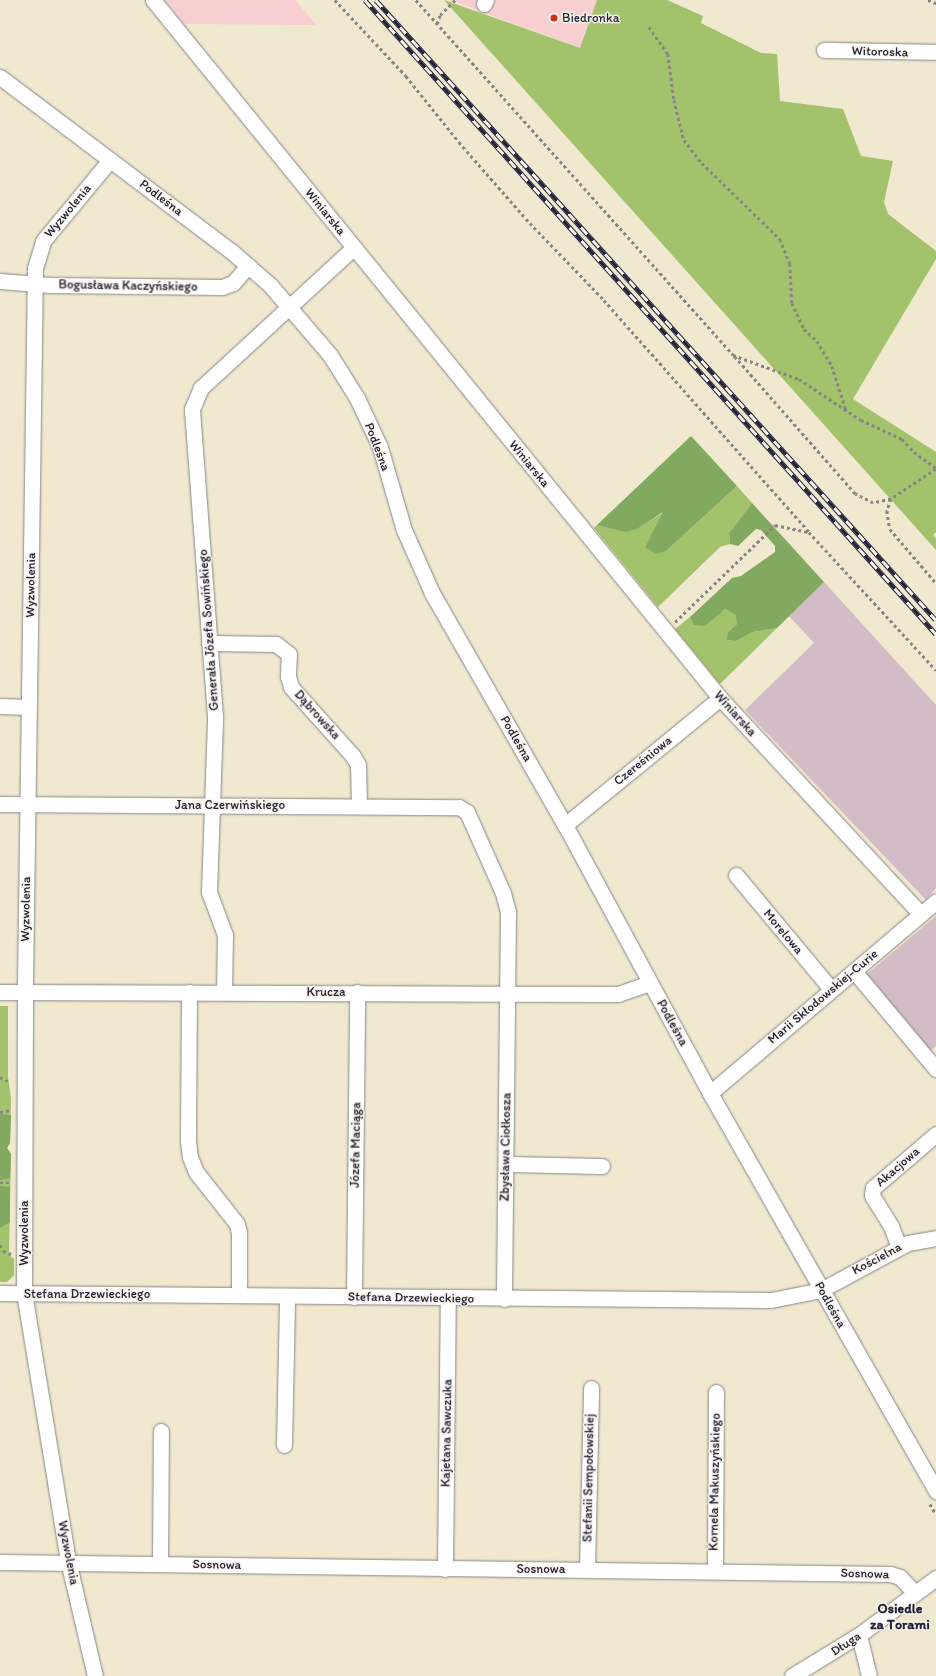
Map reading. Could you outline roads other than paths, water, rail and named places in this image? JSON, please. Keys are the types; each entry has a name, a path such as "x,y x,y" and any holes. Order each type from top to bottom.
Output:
{"street":[{"name":"Winiarska","path":"153,0 720,698 921,914"},
{"name":"Witoroska","path":"824,50 936,52"},
{"name":"Podleśna","path":"0,77 248,266 289,306 330,355 357,398 380,447 404,530 421,572 565,825 710,1093 936,1491"},
{"name":"Wyzwolenia","path":"95,1676 68,1562 24,1293 25,992 35,268 43,241 110,160"},
{"name":"Generała Józefa Sowińskiego","path":"224,992 225,935 209,892 215,716 192,408 201,388 353,248"},
{"name":"Bogusława Kaczyńskiego","path":"0,281 36,282 50,285 222,287 233,283 248,266"},
{"name":"Dąbrowska","path":"209,643 276,644 289,654 288,676 291,687 353,756 358,765 359,806"},
{"name":"Czereśniowa","path":"565,825 720,698"},
{"path":"0,706 28,707"},
{"name":"Jana Czerwińskiego","path":"0,804 459,807 472,818 503,894 508,912 508,995"},
{"name":"Morelowa","path":"736,875 831,989"},
{"name":"Marii Skłodowskiej-Curie","path":"710,1093 936,901"},
{"path":"854,971 936,1069"},
{"name":"Krucza","path":"0,992 357,992 508,995 618,994 650,983"},
{"path":"189,992 188,1140 190,1157 196,1172 237,1224 239,1233 239,1295"},
{"name":"Józefa Maciąga","path":"354,1297 357,992"},
{"name":"Zbysława Ciołkosza","path":"504,1299 508,995"},
{"name":"Akacjowa","path":"899,1247 891,1226 872,1195 873,1188 936,1134"},
{"path":"506,1164 602,1166"},
{"name":"Kościelna","path":"821,1290 899,1247 936,1238"},
{"name":"Stefana Drzewieckiego","path":"0,1293 504,1299 771,1300 821,1290"},
{"path":"284,1445 287,1297"},
{"name":"Kajetana Sawczuka","path":"445,1569 448,1298"},
{"name":"Stefanii Sempołowskiej","path":"588,1569 591,1388"},
{"name":"Kornela Makuszyńskiego","path":"714,1571 716,1392"},
{"path":"160,1564 161,1431"},
{"name":"Sosnowa","path":"0,1562 890,1574 900,1577 915,1593"},
{"name":"Długa","path":"792,1676 859,1635 936,1578"},
{"path":"859,1635 869,1676"}],"railway":[{"path":"365,0 936,634"},
{"path":"376,0 936,620"}],"place":[{"name":"Biedronka","path":"554,18"}],"district":[{"name":"Osiedle za Torami","path":"900,1618"}]}
